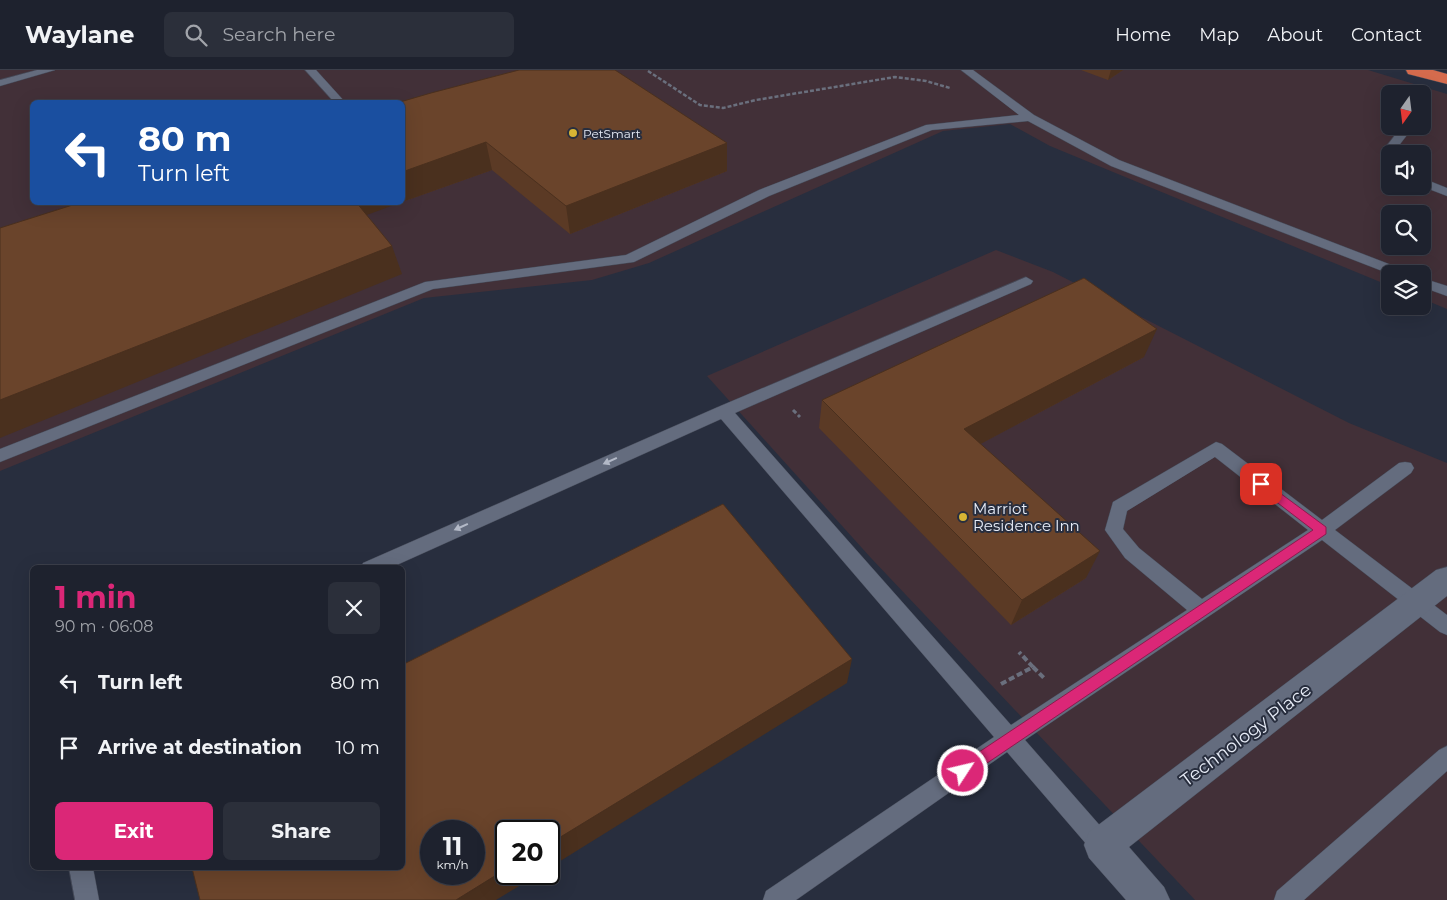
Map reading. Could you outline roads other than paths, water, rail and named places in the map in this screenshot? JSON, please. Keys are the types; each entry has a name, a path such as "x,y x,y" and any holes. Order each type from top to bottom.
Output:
{"highway":[{"path":"1414,70 1447,80"}],"street":[{"name":"Technology Place","path":"1102,846 1447,579"},
{"path":"1102,846 1151,900"}],"lane":[{"path":"0,83 50,70"},
{"path":"310,70 338,100"},
{"path":"966,70 1030,116 1115,163 1381,266"},
{"path":"0,456 430,285 629,259 764,193 930,126 1030,116"},
{"path":"1393,145 1401,135"},
{"path":"1431,186 1447,192"},
{"path":"377,565 654,441 1026,281"},
{"path":"1431,285 1447,291"},
{"path":"724,412 1010,738 1102,846"},
{"path":"1201,610 1132,553 1114,530 1119,507 1216,448 1447,626"},
{"path":"774,900 1010,738 1322,530 1405,468"},
{"path":"1286,900 1447,756"},
{"path":"81,870 87,900"}],"place":[{"name":"PetSmart","path":"573,133"},
{"name":"Marriot Residence Inn","path":"963,517"}]}
